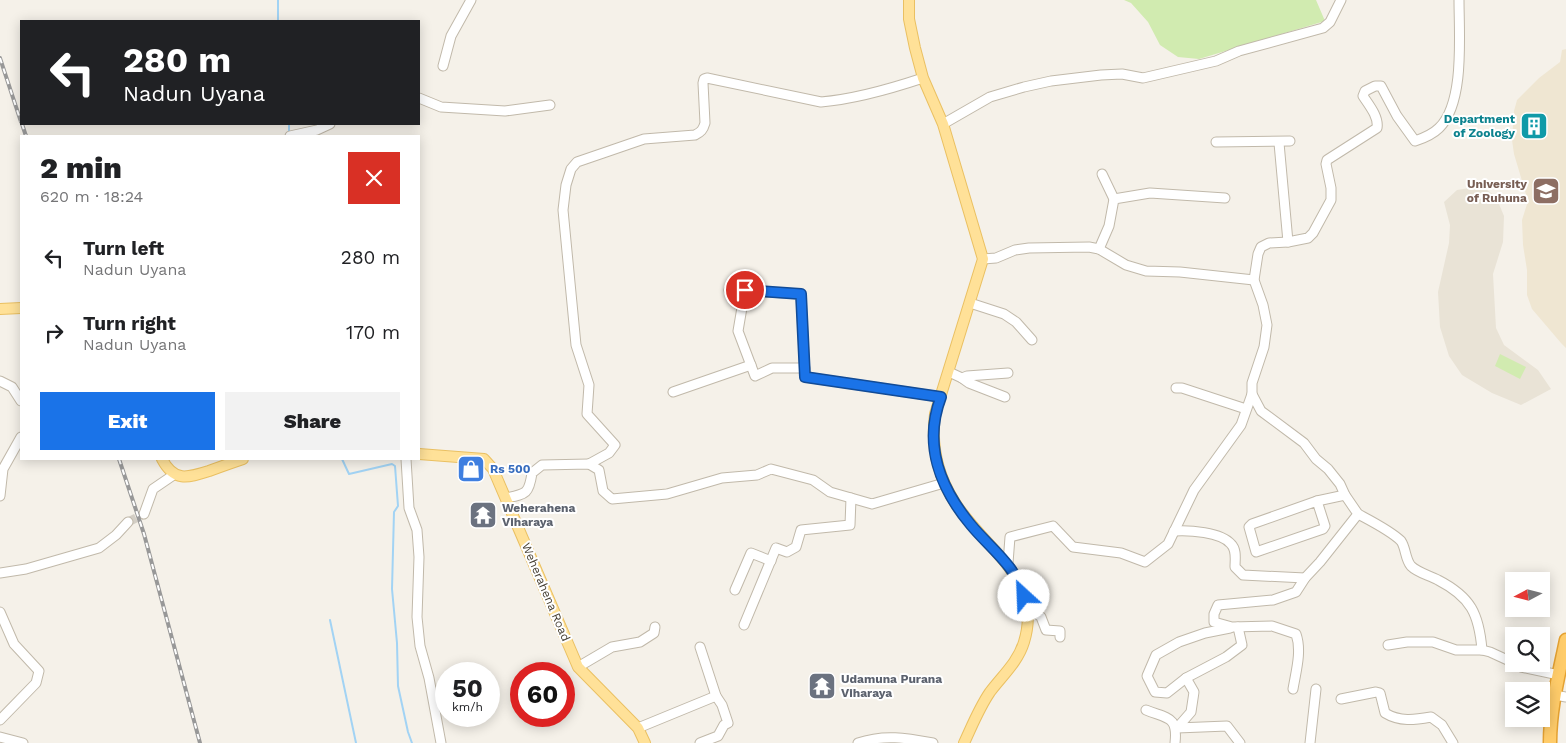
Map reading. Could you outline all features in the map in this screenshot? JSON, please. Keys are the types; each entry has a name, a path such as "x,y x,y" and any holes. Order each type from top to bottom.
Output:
{"highway":[{"path":"1550,743 1550,726 1560,696 1558,675 1566,640"}],"main road":[{"path":"908,0 914,48 923,78 943,124 983,258 935,414 932,434 934,453 944,483 954,501 971,525 1008,563 1021,586 1026,606 1027,625 1024,642 1017,657 986,699 964,743"},
{"path":"0,309 20,308"},
{"name":"Weherahena Road","path":"420,454 484,459 493,469 578,668 638,728 645,743"},
{"path":"163,460 167,468 175,474 188,478 239,460"}],"street":[{"path":"443,66 451,36 471,0"},
{"path":"943,124 990,97 1024,87 1051,81 1102,75 1122,74 1143,78 1216,61 1239,51 1323,28 1330,22 1341,0"},
{"path":"1008,563 1010,537 1053,526 1073,547 1121,553 1145,562 1168,544 1194,490 1241,425 1252,394 1252,383 1264,347 1267,325 1263,305 1254,280 1261,247 1269,243 1308,238 1313,233 1331,200 1327,160 1378,128 1376,118 1363,96 1365,91 1375,86 1381,86 1397,116 1415,141 1430,135 1440,127 1449,113 1458,83 1459,0"},
{"path":"506,498 524,494 530,487 532,473 542,465 589,464 609,454 615,445 587,414 589,384 576,345 564,210 566,185 571,169 578,162 644,139 695,135 703,130 705,123 703,83 704,79 707,78 821,102 840,100 890,89 923,78"},
{"path":"420,98 441,107 505,111 550,105"},
{"path":"294,135 317,130 328,125"},
{"path":"1216,142 1248,140 1290,141"},
{"path":"1279,142 1288,242"},
{"path":"1099,249 1109,226 1114,200 1102,174"},
{"path":"1114,200 1150,193 1224,198"},
{"path":"983,258 996,258 1014,250 1029,248 1074,247 1099,249 1126,265 1146,271 1188,272 1254,280"},
{"path":"729,290 801,294 805,377 941,397"},
{"path":"745,290 738,331 755,376 772,368 805,368"},
{"path":"970,304 1004,314 1016,322 1032,340"},
{"path":"673,392 751,364"},
{"path":"949,372 969,383 1006,397"},
{"path":"962,378 1008,373"},
{"path":"0,381 12,387 20,399"},
{"path":"1176,388 1182,388 1246,409"},
{"path":"1252,394 1261,411 1304,443 1316,459 1328,469 1340,484 1358,514 1402,542 1409,564 1420,572 1457,590 1473,610 1480,626 1482,650"},
{"path":"0,496 4,469 20,439"},
{"path":"406,460 409,508 417,530 419,557 417,617 420,646 429,678 441,743"},
{"path":"589,464 599,470 603,491 612,500 667,494 722,478 757,475 771,469 813,480 830,492 872,504 944,483"},
{"path":"144,514 153,489 175,474"},
{"path":"1317,501 1325,526 1323,529 1256,552 1249,527 1252,524 1317,501 1345,495"},
{"path":"744,625 776,548 787,552 796,547 801,530 850,525 850,498"},
{"path":"1235,627 1214,622 1214,614 1218,605 1273,600 1296,592 1305,578 1358,514"},
{"path":"0,573 26,569 99,548 116,536 128,522"},
{"path":"1174,531 1191,530 1225,538 1233,545 1236,555 1235,567 1243,575 1305,578"},
{"path":"735,590 751,553 771,561"},
{"path":"1026,606 1041,617 1046,630 1060,631 1060,637"},
{"path":"0,612 14,644 39,671 36,683 0,720"},
{"path":"1235,627 1242,645 1226,657 1186,678 1167,693 1155,692 1147,676 1156,655 1179,642 1205,633 1235,627 1272,626 1296,634 1298,640 1298,660 1293,688"},
{"path":"578,668 612,647 640,642 654,633 655,627"},
{"path":"1388,645 1407,642 1433,642 1456,650 1482,650 1505,660"},
{"path":"700,648 716,696 722,704 728,723 724,725 718,736 700,743"},
{"path":"1544,672 1558,675"},
{"path":"1175,743 1177,728 1191,712 1194,692 1186,678"},
{"path":"1310,743 1316,689"},
{"path":"1342,699 1376,692 1380,693 1385,713 1392,717 1407,720 1431,717 1442,725 1453,743"},
{"path":"638,728 716,696"},
{"path":"1146,710 1172,721 1177,728"},
{"path":"1177,728 1227,726 1240,743"},
{"path":"0,737 23,743"},
{"path":"858,743 874,738 907,738 933,743"}],"shaded area":[{"name":"University of Ruhuna","path":"1566,49 1566,348 1532,309 1527,295 1527,270 1522,220 1528,201 1514,154 1512,140 1514,111 1517,100 1539,78 1560,62 1562,50"},
{"path":"1482,186 1496,197 1504,216 1503,242 1493,274 1496,328 1504,345 1538,370 1551,389 1521,405 1492,393 1462,375 1449,356 1440,327 1438,292 1449,243 1450,225 1444,202 1457,190"}],"green space":[{"path":"1124,0 1316,0 1325,21 1199,59 1178,57 1160,45 1148,22 1131,3"},
{"path":"1500,354 1526,367 1520,379 1495,366"}],"waterway":[{"path":"278,0 278,20"},
{"path":"289,125 289,134"},
{"path":"342,460 349,474 392,464 395,466 398,506 394,512 392,589 397,643 398,686 412,743"},
{"path":"330,620 356,743"}],"tunnel":[{"path":"128,522 144,514"}],"railway":[{"path":"0,58 20,119"},
{"path":"22,125 26,135"},
{"path":"119,460 144,534 200,743"}],"place":[{"name":"Department of Zoology","path":"1534,126"},
{"name":"University of Ruhuna","path":"1546,191"},
{"name":"Rs 500","path":"471,469"},
{"name":"Weherahena Viharaya","path":"483,515"},
{"name":"Udamuna Purana Viharaya","path":"822,686"}],"route":[{"path":"745,290 801,294 805,377 941,397 935,414 932,434 934,453 944,483 971,525 1008,563 1021,586 1024,596"}]}
